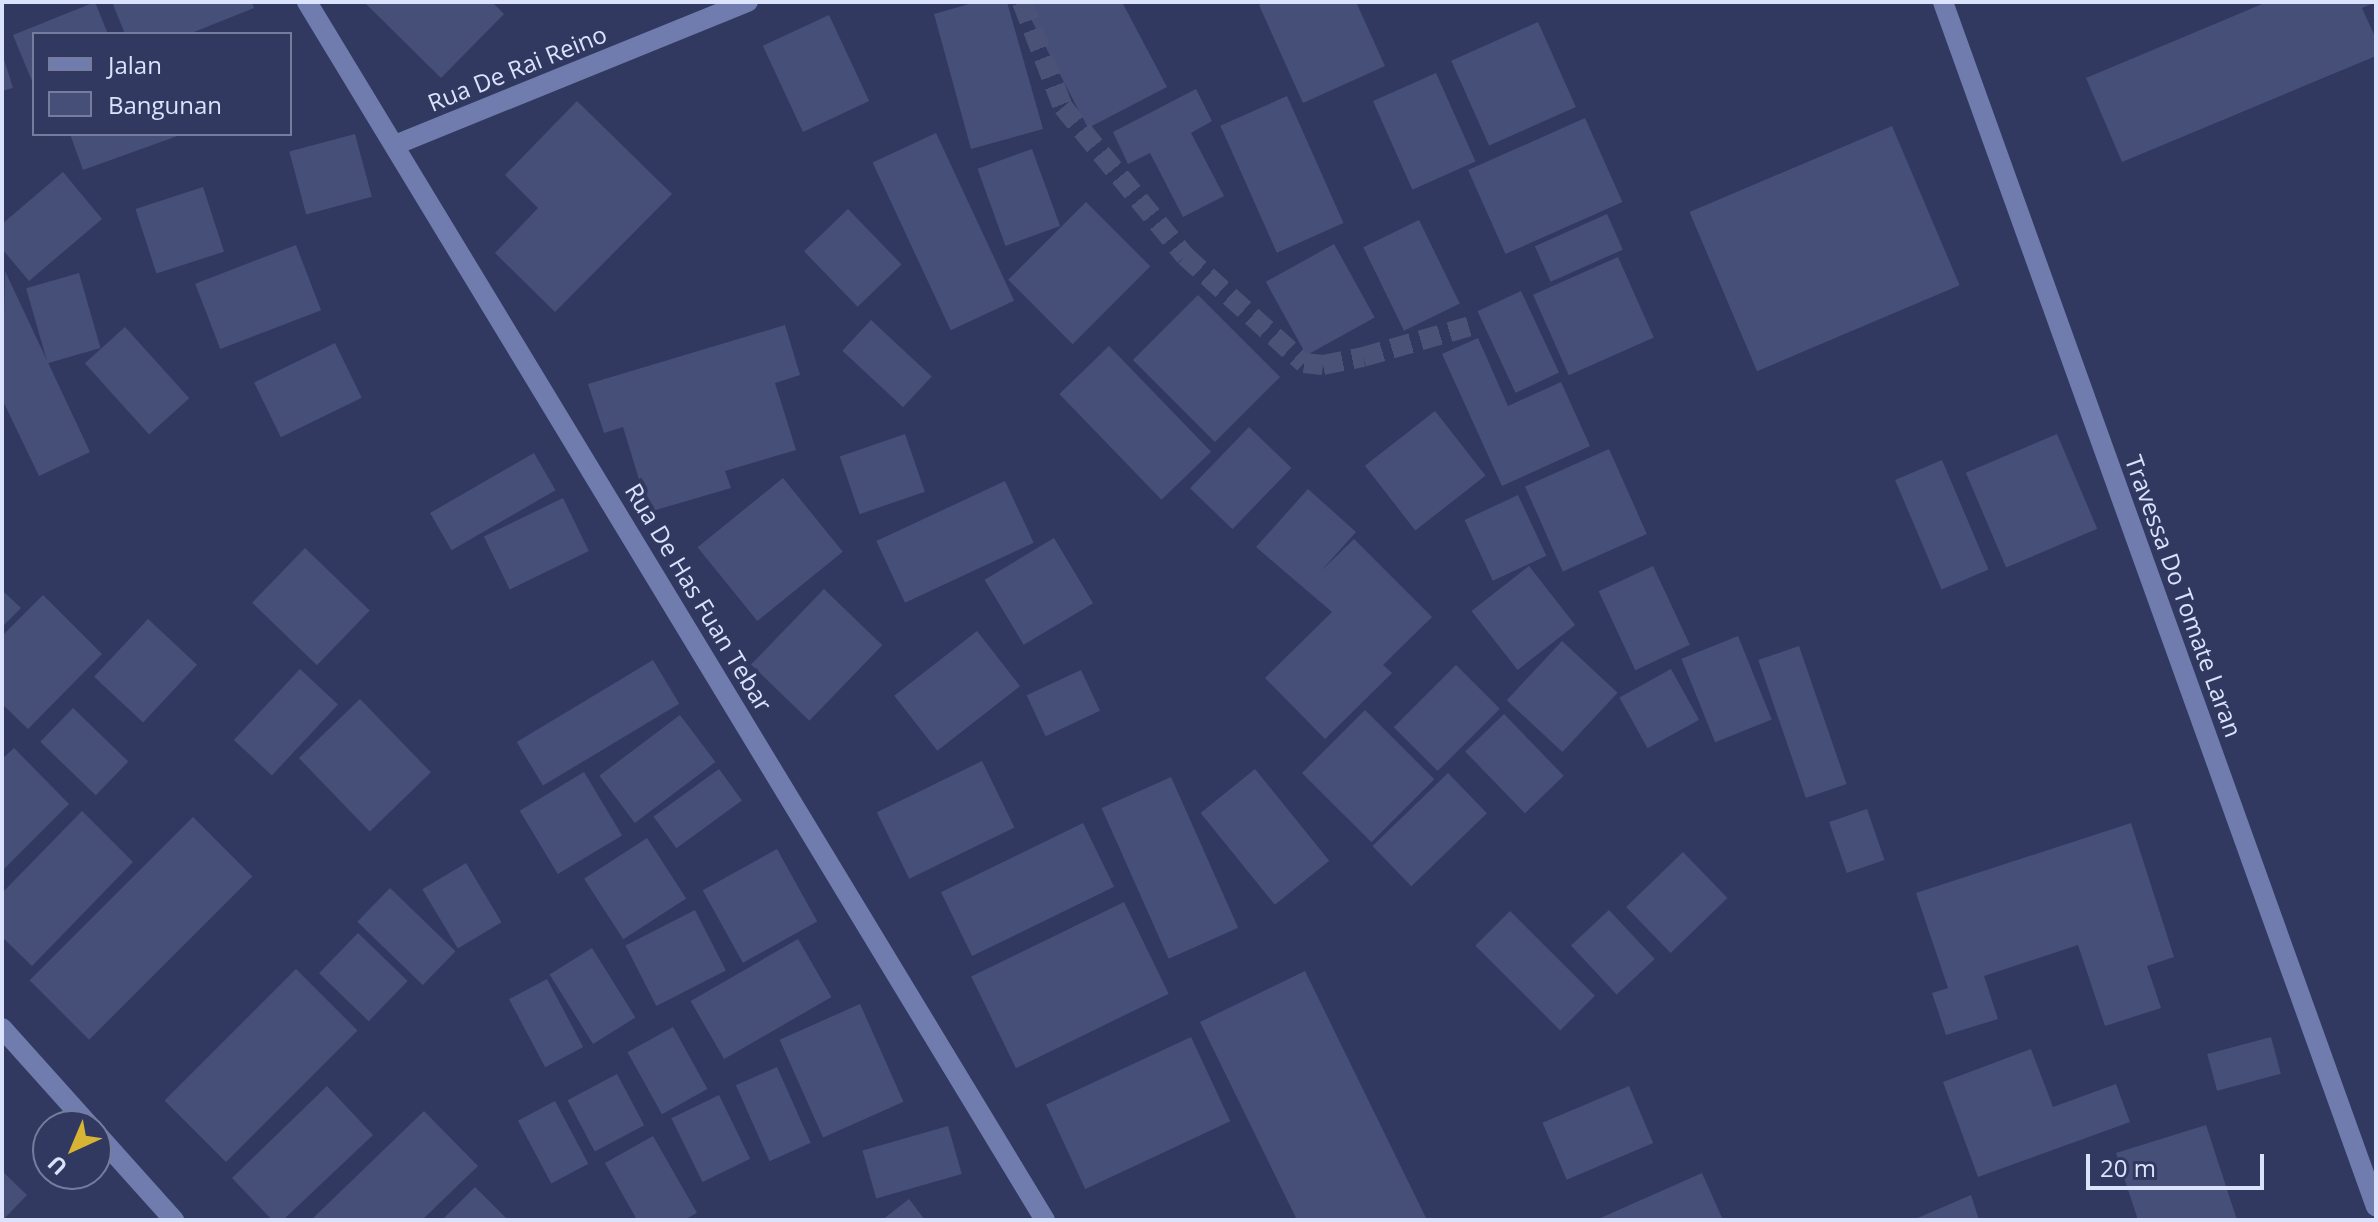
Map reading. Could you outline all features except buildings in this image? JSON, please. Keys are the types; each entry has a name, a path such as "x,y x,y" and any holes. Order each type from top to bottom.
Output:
{"street":[{"name":"Rua De Has Fuan Tebar","path":"307,2 1045,1220"},
{"name":"Rua De Rai Reino","path":"395,145 748,2"},
{"name":"Travessa Do Tomate Laran","path":"1943,2 2376,1207"},
{"path":"2,1028 76,1110"},
{"path":"112,1151 174,1220"}],"tunnel":[{"path":"1022,2 1063,107 1185,256 1304,363 1323,365 1363,357 1474,325"}]}
